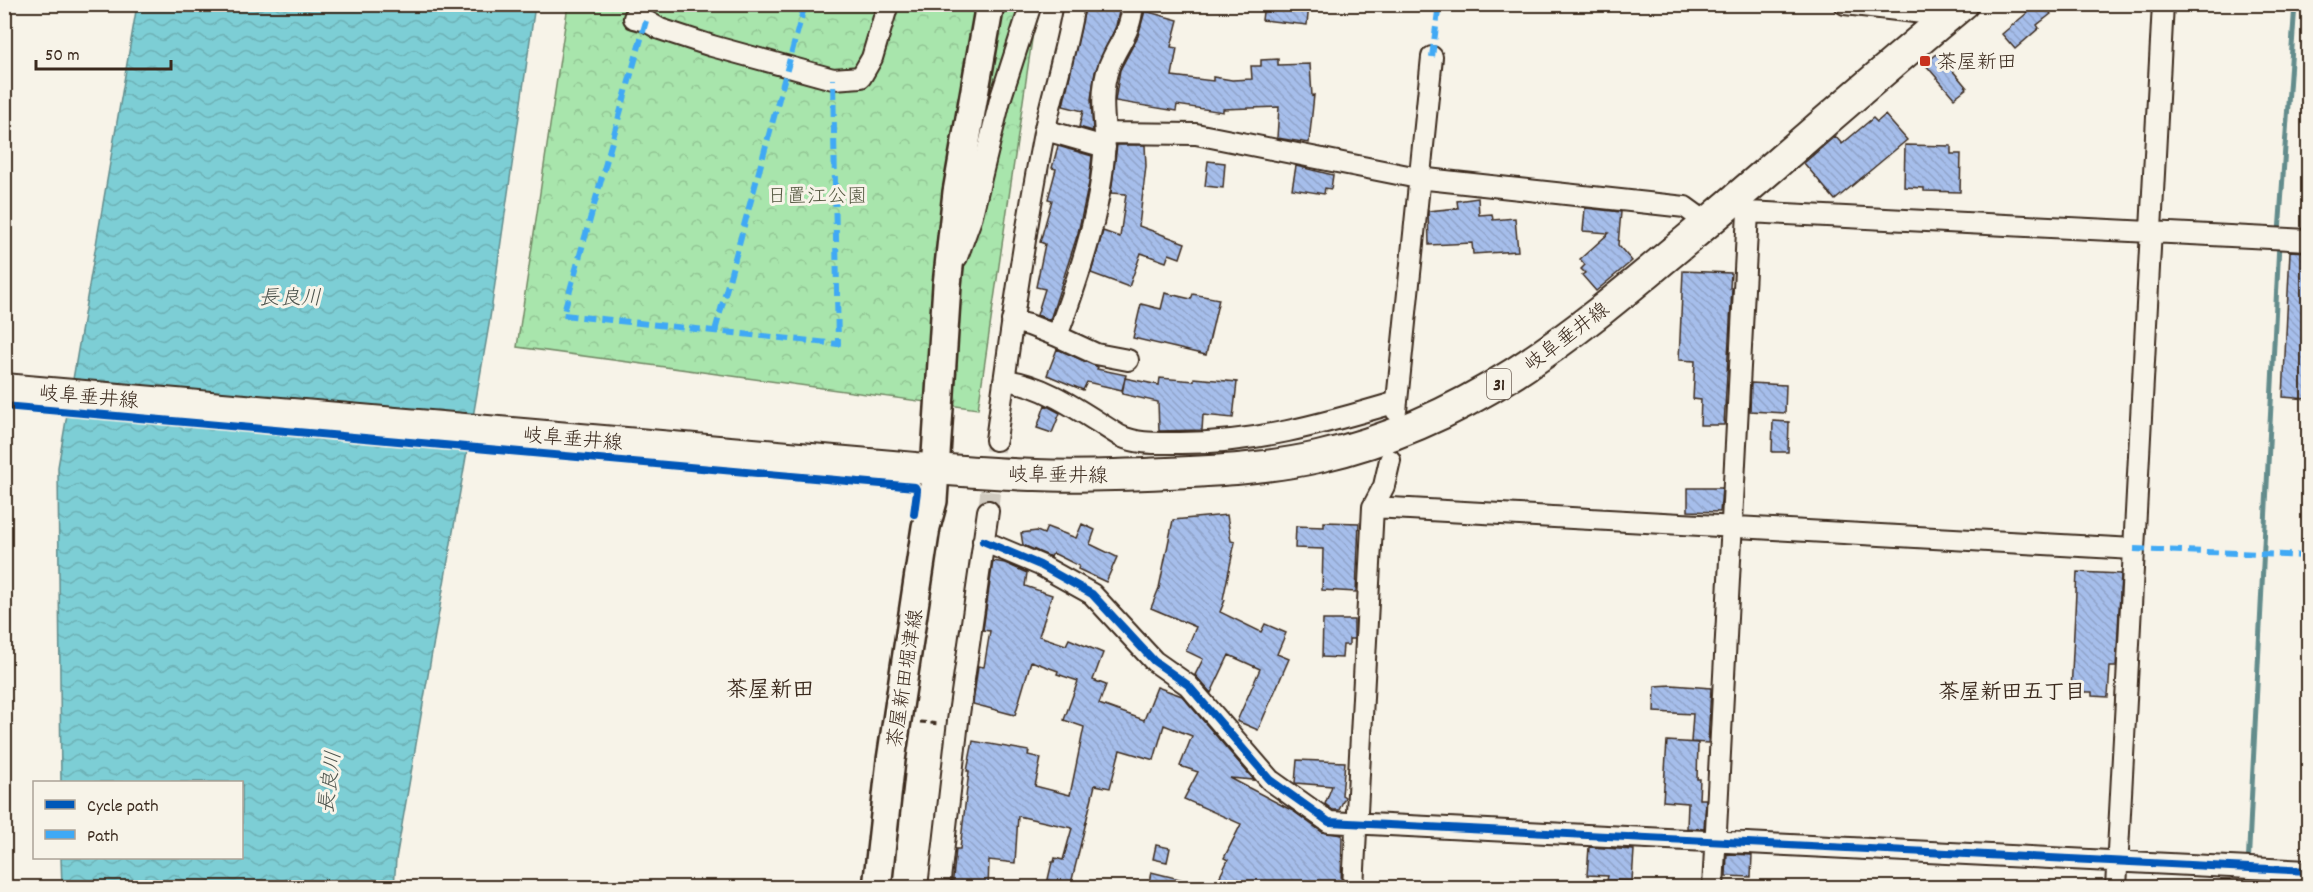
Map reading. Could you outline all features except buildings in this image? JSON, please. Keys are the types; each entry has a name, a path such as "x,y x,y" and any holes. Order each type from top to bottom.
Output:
{"main road":[{"name":"岐阜垂井線","path":"4,389 925,468 1071,476 1218,471 1317,457 1411,428 1450,410 1508,378 1590,321 1707,223 1744,204 1956,10"}],"street":[{"path":"639,4 634,18 646,21 660,29 712,46 833,79 861,77 872,58 888,4"},
{"name":"茶屋新田堀津線","path":"877,888 891,760 926,526 933,501 925,468 957,192 990,4"},
{"path":"947,285 971,219 1000,100 1031,4"},
{"path":"996,440 1022,254 1045,130 1069,38 1074,4"},
{"path":"1057,336 1072,297 1094,220 1105,140 1102,104 1105,86 1110,66 1132,21 1133,4"},
{"path":"1845,4 1956,10"},
{"path":"2116,888 2163,4"},
{"path":"1004,380 1039,388 1120,436 1143,442 1199,443 1246,440 1396,406 1432,57"},
{"path":"1045,130 1105,140 1196,134 1418,178 1685,207 1707,223"},
{"path":"1713,888 1744,204 2151,232 2308,240"},
{"path":"1012,321 1029,325 1096,354 1128,360"},
{"path":"1353,888 1373,507 1384,486 1390,460"},
{"path":"1373,507 2134,549"},
{"path":"939,888 958,721 988,511"},
{"path":"982,541 1040,565 1092,594 1154,661 1188,686 1270,780 1329,822 2308,871"}],"green space":[{"name":"日置江公園","path":"568,5 1037,5 978,409 517,347"}],"water":[{"name":"長良川","path":"137,5 535,5 489,325 396,859 394,887 62,887 61,859 243,859 243,781 61,781 58,467"}],"waterway":[{"path":"2279,233 2295,4"},
{"path":"2247,888 2279,243"}],"tunnel":[{"path":"988,511 996,440"}],"marked path":[{"path":"4,26 10,4"},
{"path":"715,331 805,4"},
{"path":"1432,57 1439,4"},
{"path":"646,21 563,315 838,344 833,79"},
{"path":"2134,549 2308,556"}],"cycle path":[{"path":"4,406 915,487 917,491 914,514"},
{"path":"983,541 1040,565 1092,594 1154,661 1188,685 1270,780 1329,822 2308,871"}],"place":[{"name":"茶屋新田","path":"1925,61"}],"district":[{"name":"茶屋新田","path":"770,688"},
{"name":"茶屋新田五丁目","path":"2012,691"}]}
